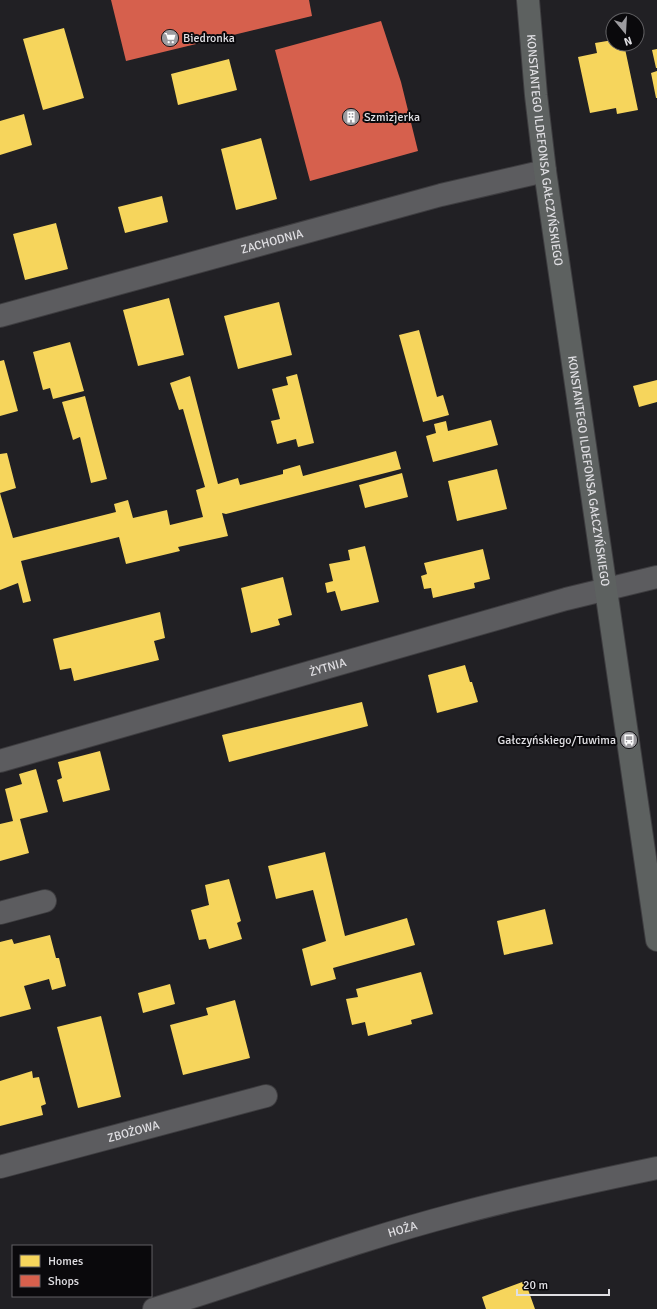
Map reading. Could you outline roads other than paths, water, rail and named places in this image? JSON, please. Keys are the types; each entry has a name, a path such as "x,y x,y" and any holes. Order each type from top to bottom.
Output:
{"street":[{"name":"KONSTANTEGO ILDEFONSA GAŁCZYŃSKIEGO","path":"528,0 536,95 545,171 657,940"},
{"name":"ZACHODNIA","path":"0,316 441,195 545,171"},
{"name":"ŻYTNIA","path":"0,761 566,599 657,576"},
{"path":"0,913 45,901"},
{"name":"ZBOŻOWA","path":"0,1167 266,1096"},
{"name":"HOŻA","path":"154,1309 232,1285 294,1262 456,1214 657,1168"}],"place":[{"name":"Biedronka","path":"170,38"},
{"name":"Szmizjerka","path":"351,117"},
{"name":"Gałczyńskiego/Tuwima","path":"629,740"}]}
